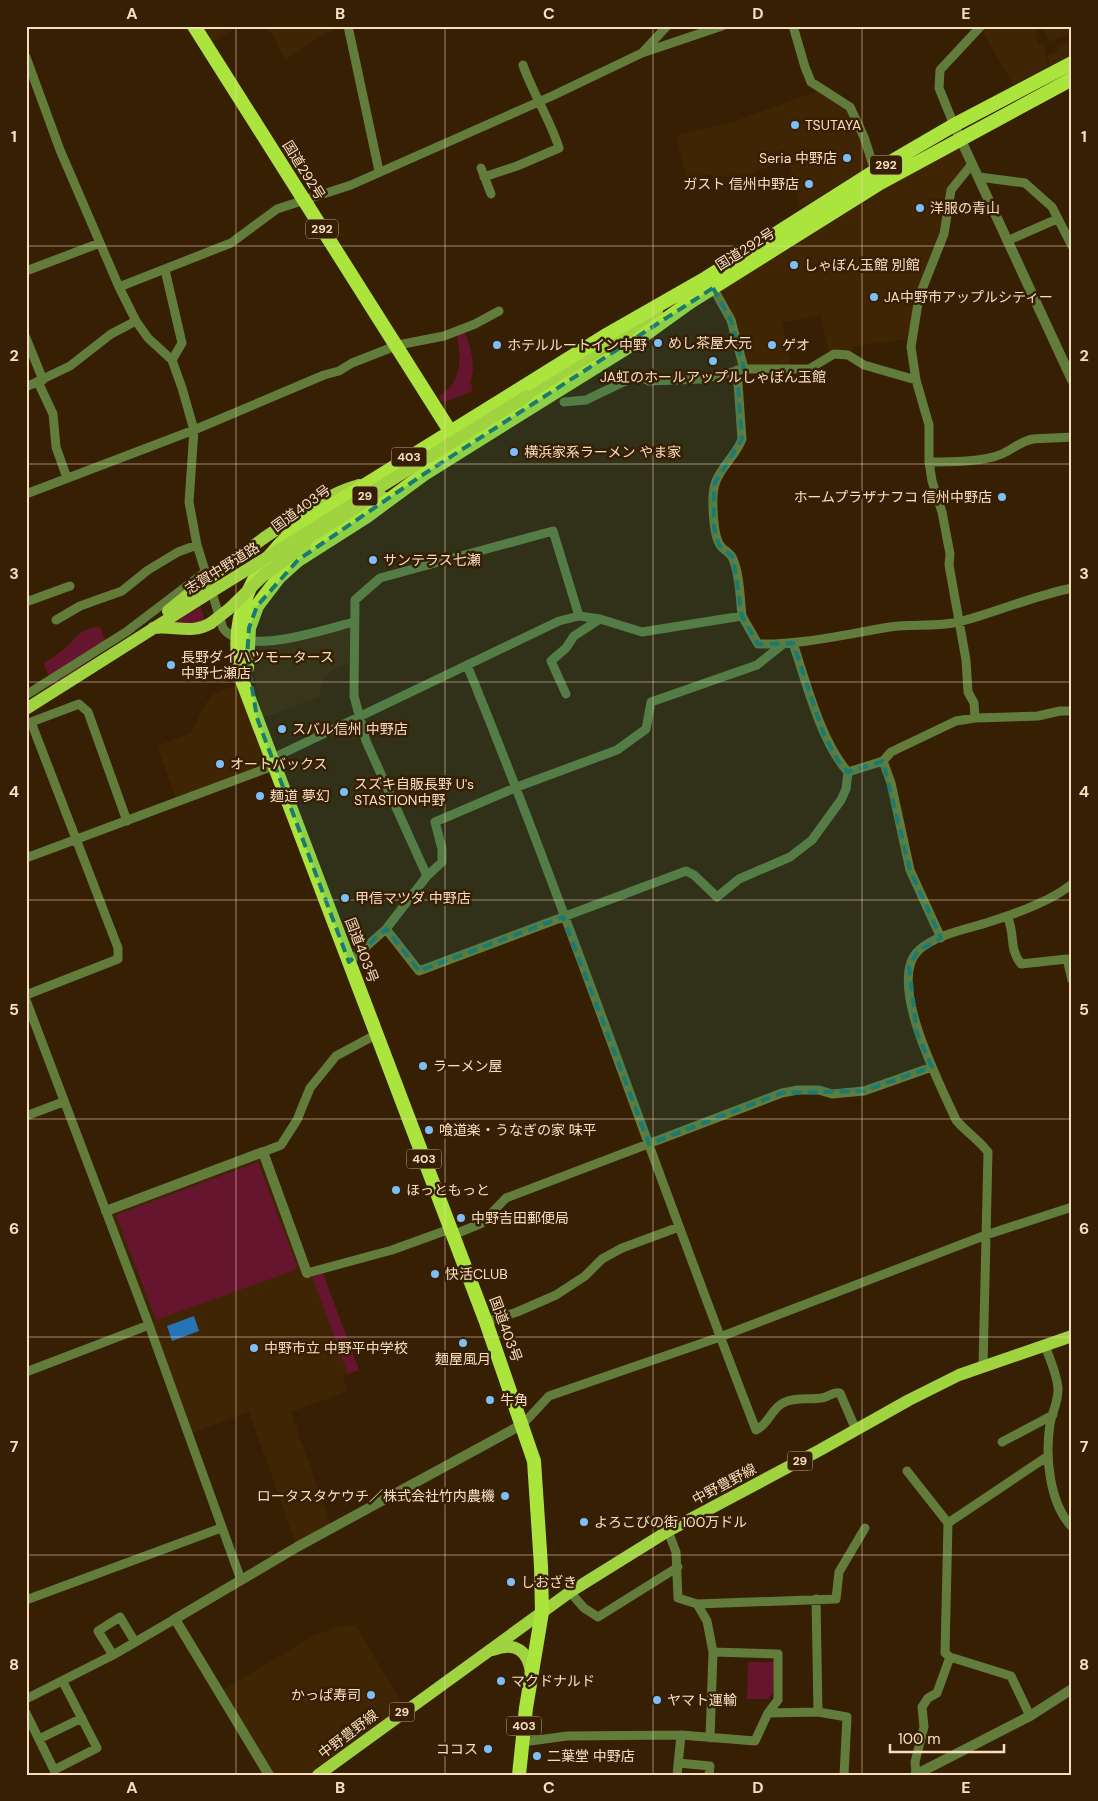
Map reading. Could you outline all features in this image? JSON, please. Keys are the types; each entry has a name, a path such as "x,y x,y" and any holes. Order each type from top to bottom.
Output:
{"highway":[{"name":"国道292号","path":"194,26 462,450 626,348 709,283 875,171 954,125 1072,63"},
{"name":"国道292号","path":"451,432 608,334 709,283 960,138 1072,79"},
{"name":"国道403号","path":"451,432 368,482 291,532 268,555 258,571 244,602 240,675 486,1322 523,1424 534,1461 537,1483 542,1612 518,1775"},
{"name":"国道403号","path":"243,639 254,612 277,579 298,560 462,450"},
{"path":"258,571 277,579"}],"main road":[{"name":"志賀中野道路","path":"26,709 153,628 201,591 527,396 709,283"},
{"name":"29","path":"153,628 193,630 211,623 229,609 264,575 305,546 424,474"},
{"name":"29","path":"129,642 201,591 264,538 340,491 368,482"},
{"name":"中野豊野線","path":"318,1775 570,1592 668,1531 909,1400 959,1375 1072,1336"},
{"path":"488,1652 508,1647 520,1650 527,1656 531,1677"}],"street":[{"path":"348,26 379,171"},
{"path":"642,53 666,26"},
{"path":"120,287 231,243 277,210 303,199 351,185 538,102 642,53 722,26"},
{"path":"793,26 805,67 812,82 850,107 864,138 875,171"},
{"path":"981,26 940,70 939,88 954,125 1072,380"},
{"path":"26,57 60,150 136,321 148,338 172,360 194,430 189,502 205,572 221,625 225,632 243,639 273,641 354,622"},
{"path":"491,194 483,172 517,166 560,148 551,124 545,117 523,65"},
{"path":"972,164 952,190 944,234 919,297 917,320 912,334 911,347 916,380 929,425 929,462 950,554 949,565 966,660 968,692 974,702 975,718"},
{"path":"979,177 1025,183 1052,208 1072,246"},
{"path":"1007,241 1057,219"},
{"path":"26,271 100,243"},
{"path":"165,270 182,344 172,360"},
{"path":"709,283 731,320 740,370 742,438 739,449 725,464 714,485 714,527 719,545 733,557 739,586 742,616 758,644 782,645 892,627 920,627 958,622 1047,593 1072,588"},
{"path":"26,494 194,430 395,346 444,336 475,324 499,311"},
{"path":"26,387 70,366 111,334 136,321"},
{"path":"26,338 54,414 56,447 67,478"},
{"path":"564,402 586,400 638,375 649,381 703,379 740,370 809,369 834,354 848,355 864,365 916,380"},
{"path":"929,462 952,462 988,458 1003,454 1015,445 1032,440 1072,437"},
{"path":"427,876 366,741 353,688 355,600 380,578 554,532 579,616"},
{"path":"56,620 80,606 122,591 148,570 178,552 198,545"},
{"path":"26,695 126,632 205,572"},
{"path":"26,602 70,586"},
{"path":"26,858 127,821 272,762 559,620 579,616 600,619 613,625 642,632 742,616"},
{"path":"566,694 551,660 566,648 574,636 600,619"},
{"path":"386,929 419,971 686,871 694,875 717,896 740,879 790,857 812,840 841,800 846,789 848,772 831,750 824,735 793,643"},
{"path":"348,962 386,929 427,876 442,862 442,849 435,822 517,787 617,750 646,729 651,702 757,665 782,645"},
{"path":"466,665 517,787 563,917 649,1144 678,1228 756,1430 764,1426 773,1412 783,1403 825,1398 835,1392 840,1393 856,1430"},
{"path":"26,995 118,959 118,948 29,723 79,704 88,712 127,821"},
{"path":"848,772 883,761 891,752 956,721 975,718 1014,718 1072,711"},
{"path":"883,761 891,783 910,870 941,938"},
{"path":"983,1366 988,1152 979,1140 966,1132 956,1120 917,1033 910,996 909,966 919,950 941,938 1007,916 1033,905 1072,884"},
{"path":"1007,916 1014,930 1014,955 1021,964 1067,958 1072,980"},
{"path":"26,1000 149,1325 241,1580"},
{"path":"106,1211 281,1145 297,1120 310,1088 336,1056 377,1034"},
{"path":"263,1152 307,1272 482,1224 506,1198 782,1093 798,1090 820,1090 832,1094 864,1091 932,1067"},
{"path":"26,1116 64,1102"},
{"path":"26,1700 113,1655 358,1513 523,1424 548,1396 720,1337 986,1236 1072,1207"},
{"path":"486,1322 518,1312 556,1295 585,1276 602,1259 622,1248 678,1228"},
{"path":"26,1372 149,1325"},
{"path":"1046,1346 1058,1390 1048,1456 1051,1482 1062,1516 1072,1527"},
{"path":"1002,1442 1053,1415"},
{"path":"948,1523 1048,1456"},
{"path":"907,1471 948,1523 945,1653 950,1657 1011,1676 1030,1716"},
{"path":"26,1600 221,1528"},
{"path":"668,1531 676,1552 678,1598 697,1604 836,1598 839,1572 865,1528"},
{"path":"570,1592 584,1608 598,1617 678,1567"},
{"path":"816,1600 818,1712"},
{"path":"697,1604 707,1621 713,1652 710,1738"},
{"path":"113,1655 98,1631 120,1617 135,1642"},
{"path":"176,1619 269,1775"},
{"path":"522,1742 567,1736 681,1734 754,1741 768,1713 778,1700 778,1654 713,1652"},
{"path":"950,1657 937,1693 928,1698 922,1707 924,1727 915,1762 915,1774 1030,1716 1072,1689"},
{"path":"26,1713 54,1770 98,1748 63,1682"},
{"path":"768,1713 818,1712 847,1717 844,1775"},
{"path":"39,1739 82,1718"},
{"path":"677,1775 681,1734"},
{"path":"678,1763 710,1766 709,1775"}],"highlighted area":[{"path":"713,288 731,320 744,369 737,370 742,439 714,485 714,527 719,545 733,557 742,616 758,644 793,643 824,735 839,762 848,772 883,761 910,870 941,938 919,950 909,966 917,1033 932,1067 864,1091 782,1093 649,1144 563,917 419,971 386,929 349,962 257,718 247,657 249,628 257,606 298,560 424,474"}],"shaded area":[{"path":"194,26 239,26 207,46"},
{"path":"266,26 338,26 286,59"},
{"path":"984,26 1038,26 1039,31 1035,33 1039,44 1043,43 1049,66 1013,85 984,34"},
{"path":"1042,26 1072,26 1072,33 1050,42"},
{"path":"1072,39 1072,55 1050,66 1047,55 1058,51 1057,45"},
{"path":"823,89 850,107 872,164 800,208 788,159 747,175 731,177 705,175 686,178 676,135 730,123"},
{"path":"963,143 972,164 951,190 911,338 853,347 848,355 830,357 820,315 782,323 792,370 744,369 731,320 716,294 917,169"},
{"path":"464,331 472,356 473,370 470,381 473,391 442,403 439,397 452,384 458,369 457,334"},
{"path":"201,607 205,622 200,624 169,623"},
{"path":"354,622 354,661 334,669 323,679 319,697 264,718 259,708 253,665 255,641"},
{"path":"100,627 108,648 52,687 44,663 62,651 83,631"},
{"path":"243,683 273,766 177,801 157,746 191,733 206,703 213,694"},
{"name":"中野市立 中野平中学校","path":"263,1152 307,1272 321,1268 359,1370 343,1376 348,1391 291,1412 332,1528 297,1547 249,1412 189,1434 106,1211"},
{"path":"258,1162 298,1269 156,1320 116,1215"},
{"path":"321,1268 359,1370 348,1374 310,1271"},
{"path":"339,1626 356,1626 406,1710 318,1775 269,1775 219,1692 315,1635"},
{"path":"748,1662 774,1662 773,1693 768,1699 747,1699"}],"water":[{"path":"194,1316 199,1331 172,1341 167,1326"}],"place":[{"name":"TSUTAYA","path":"795,125"},
{"name":"Seria 中野店","path":"847,158"},
{"name":"ガスト 信州中野店","path":"809,184"},
{"name":"洋服の青山","path":"920,208"},
{"name":"しゃぼん玉館 別館","path":"794,265"},
{"name":"JA中野市アップルシティー","path":"874,297"},
{"name":"めし茶屋大元","path":"658,343"},
{"name":"ホテルルートイン中野","path":"497,345"},
{"name":"ゲオ","path":"772,345"},
{"name":"JA虹のホールアップルしゃぼん玉館","path":"713,361"},
{"name":"横浜家系ラーメン やま家","path":"514,452"},
{"name":"ホームプラザナフコ 信州中野店","path":"1002,497"},
{"name":"サンテラス七瀬","path":"373,560"},
{"name":"長野ダイハツモータース 中野七瀬店","path":"171,665"},
{"name":"スバル信州 中野店","path":"282,729"},
{"name":"オートバックス","path":"220,764"},
{"name":"スズキ自販長野 U's STASTION中野","path":"344,792"},
{"name":"麺道 夢幻","path":"260,796"},
{"name":"甲信マツダ 中野店","path":"345,898"},
{"name":"ラーメン屋","path":"423,1066"},
{"name":"喰道楽・うなぎの家 味平","path":"429,1130"},
{"name":"ほっともっと","path":"396,1190"},
{"name":"中野吉田郵便局","path":"461,1218"},
{"name":"快活CLUB","path":"435,1274"},
{"name":"麺屋風月","path":"463,1343"},
{"name":"中野市立 中野平中学校","path":"254,1348"},
{"name":"牛角","path":"490,1400"},
{"name":"ロータスタケウチ／株式会社竹内農機","path":"505,1496"},
{"name":"よろこびの街 100万ドル","path":"584,1522"},
{"name":"しおざき","path":"511,1582"},
{"name":"マクドナルド","path":"501,1681"},
{"name":"かっぱ寿司","path":"371,1695"},
{"name":"ヤマト運輸","path":"657,1700"},
{"name":"ココス","path":"488,1749"},
{"name":"二葉堂 中野店","path":"537,1756"}]}
